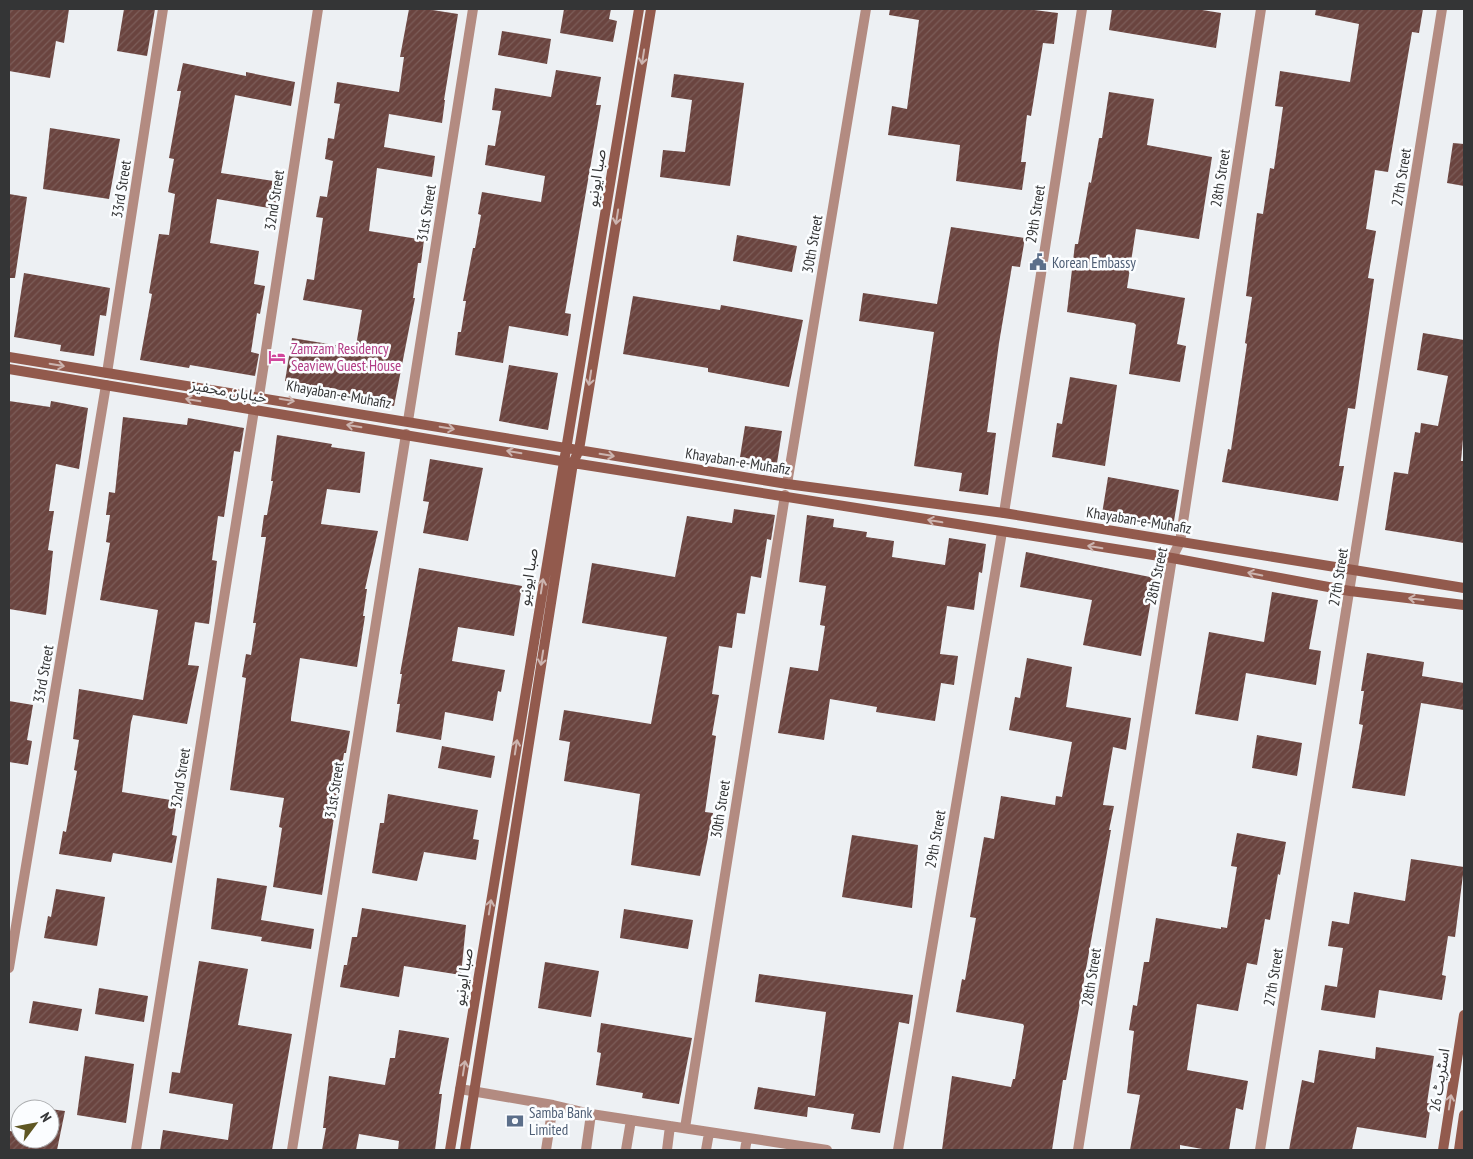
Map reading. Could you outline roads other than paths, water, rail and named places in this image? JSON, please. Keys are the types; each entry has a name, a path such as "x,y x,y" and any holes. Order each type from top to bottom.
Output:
{"street":[{"name":"33rd Street","path":"108,373 163,9"},
{"name":"32nd Street","path":"259,396 318,9"},
{"name":"31st Street","path":"408,421 473,9"},
{"name":"صبا ایونیو","path":"465,1150 567,461 566,449 639,9"},
{"name":"صبا ایونیو","path":"450,1150 567,461 579,450 651,9"},
{"name":"30th Street","path":"787,484 866,9"},
{"name":"29th Street","path":"1004,513 1082,9"},
{"name":"28th Street","path":"1078,1150 1172,558 1180,542 1261,9"},
{"name":"27th Street","path":"1260,1150 1442,9"},
{"name":"Khayaban-e-Muhafiz","path":"9,357 259,396 566,449 787,484 1004,513 1464,588"},
{"name":"خیابان محفیز","path":"9,369 567,461"},
{"path":"172,396 174,383"},
{"name":"33rd Street","path":"9,968 106,385"},
{"name":"32nd Street","path":"136,1150 254,410"},
{"name":"31st Street","path":"292,1150 406,434"},
{"name":"Khayaban-e-Muhafiz","path":"567,461 1172,558 1350,591 1464,605"},
{"name":"30th Street","path":"686,1128 785,495"},
{"name":"29th Street","path":"898,1150 1002,532"},
{"name":"اسٹریٹ 26","path":"1443,1150 1464,1015"},
{"path":"460,1089 553,1105 591,1114 747,1138 785,1147 827,1150"},
{"path":"546,1150 553,1105"},
{"path":"586,1150 591,1114"},
{"name":"اسٹریٹ 26","path":"1459,1150 1464,1115"},
{"path":"626,1150 631,1120"},
{"path":"667,1150 670,1126"},
{"path":"706,1150 709,1133"},
{"path":"745,1150 747,1138"}],"place":[{"name":"Korean Embassy","path":"1038,262"},
{"name":"Zamzam Residency Seaview Guest House","path":"277,357"},
{"name":"Samba Bank Limited","path":"515,1121"}]}
